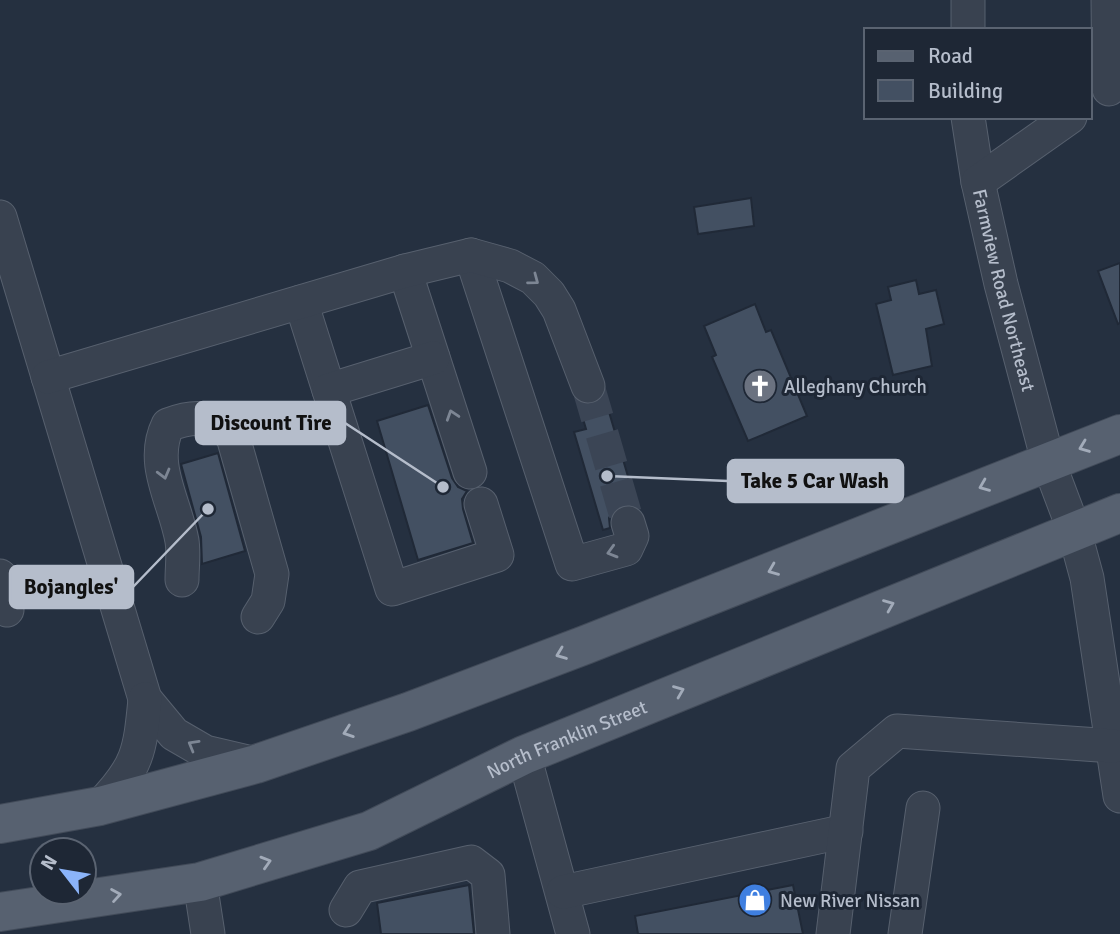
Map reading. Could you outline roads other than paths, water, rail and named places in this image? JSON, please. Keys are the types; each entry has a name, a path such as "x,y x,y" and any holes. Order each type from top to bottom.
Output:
{"main road":[{"path":"0,824 100,806 256,764 584,645 1120,433"},
{"name":"North Franklin Street","path":"0,912 200,882 369,831 524,755 1120,513"}],"street":[{"path":"968,0 968,28"},
{"path":"1107,91 1108,0"},
{"name":"Farmview Road Northeast","path":"968,119 978,182 1048,461 1074,530 1087,578 1120,796"},
{"path":"978,182 1067,119"},
{"path":"0,217 145,699 174,734 205,752 256,764"},
{"path":"48,377 405,271 471,255 521,272 533,278 550,294 559,310 588,386"},
{"path":"471,255 572,564 626,549 632,536 628,523"},
{"path":"405,271 470,472"},
{"path":"301,302 392,589 497,555 481,504"},
{"path":"329,390 433,358"},
{"path":"182,580 182,543 160,461 161,441 169,425 188,418 206,418 222,424 233,437 272,574 268,601 258,617"},
{"path":"0,576 7,610"},
{"path":"100,806 125,780 136,760 145,699"},
{"path":"833,934 853,768 897,731 1113,746"},
{"path":"524,755 573,934"},
{"path":"905,934 923,808"},
{"path":"563,892 846,831"},
{"path":"346,910 360,887 471,862 488,875 493,934"},
{"path":"200,882 208,934"}],"tunnel":[{"path":"588,386 628,523"}],"place":[{"name":"Alleghany Church","path":"760,386"},
{"name":"Take 5 Car Wash","path":"607,476"},
{"name":"Discount Tire","path":"443,487"},
{"name":"Bojangles'","path":"208,509"},
{"name":"New River Nissan","path":"755,900"}]}
